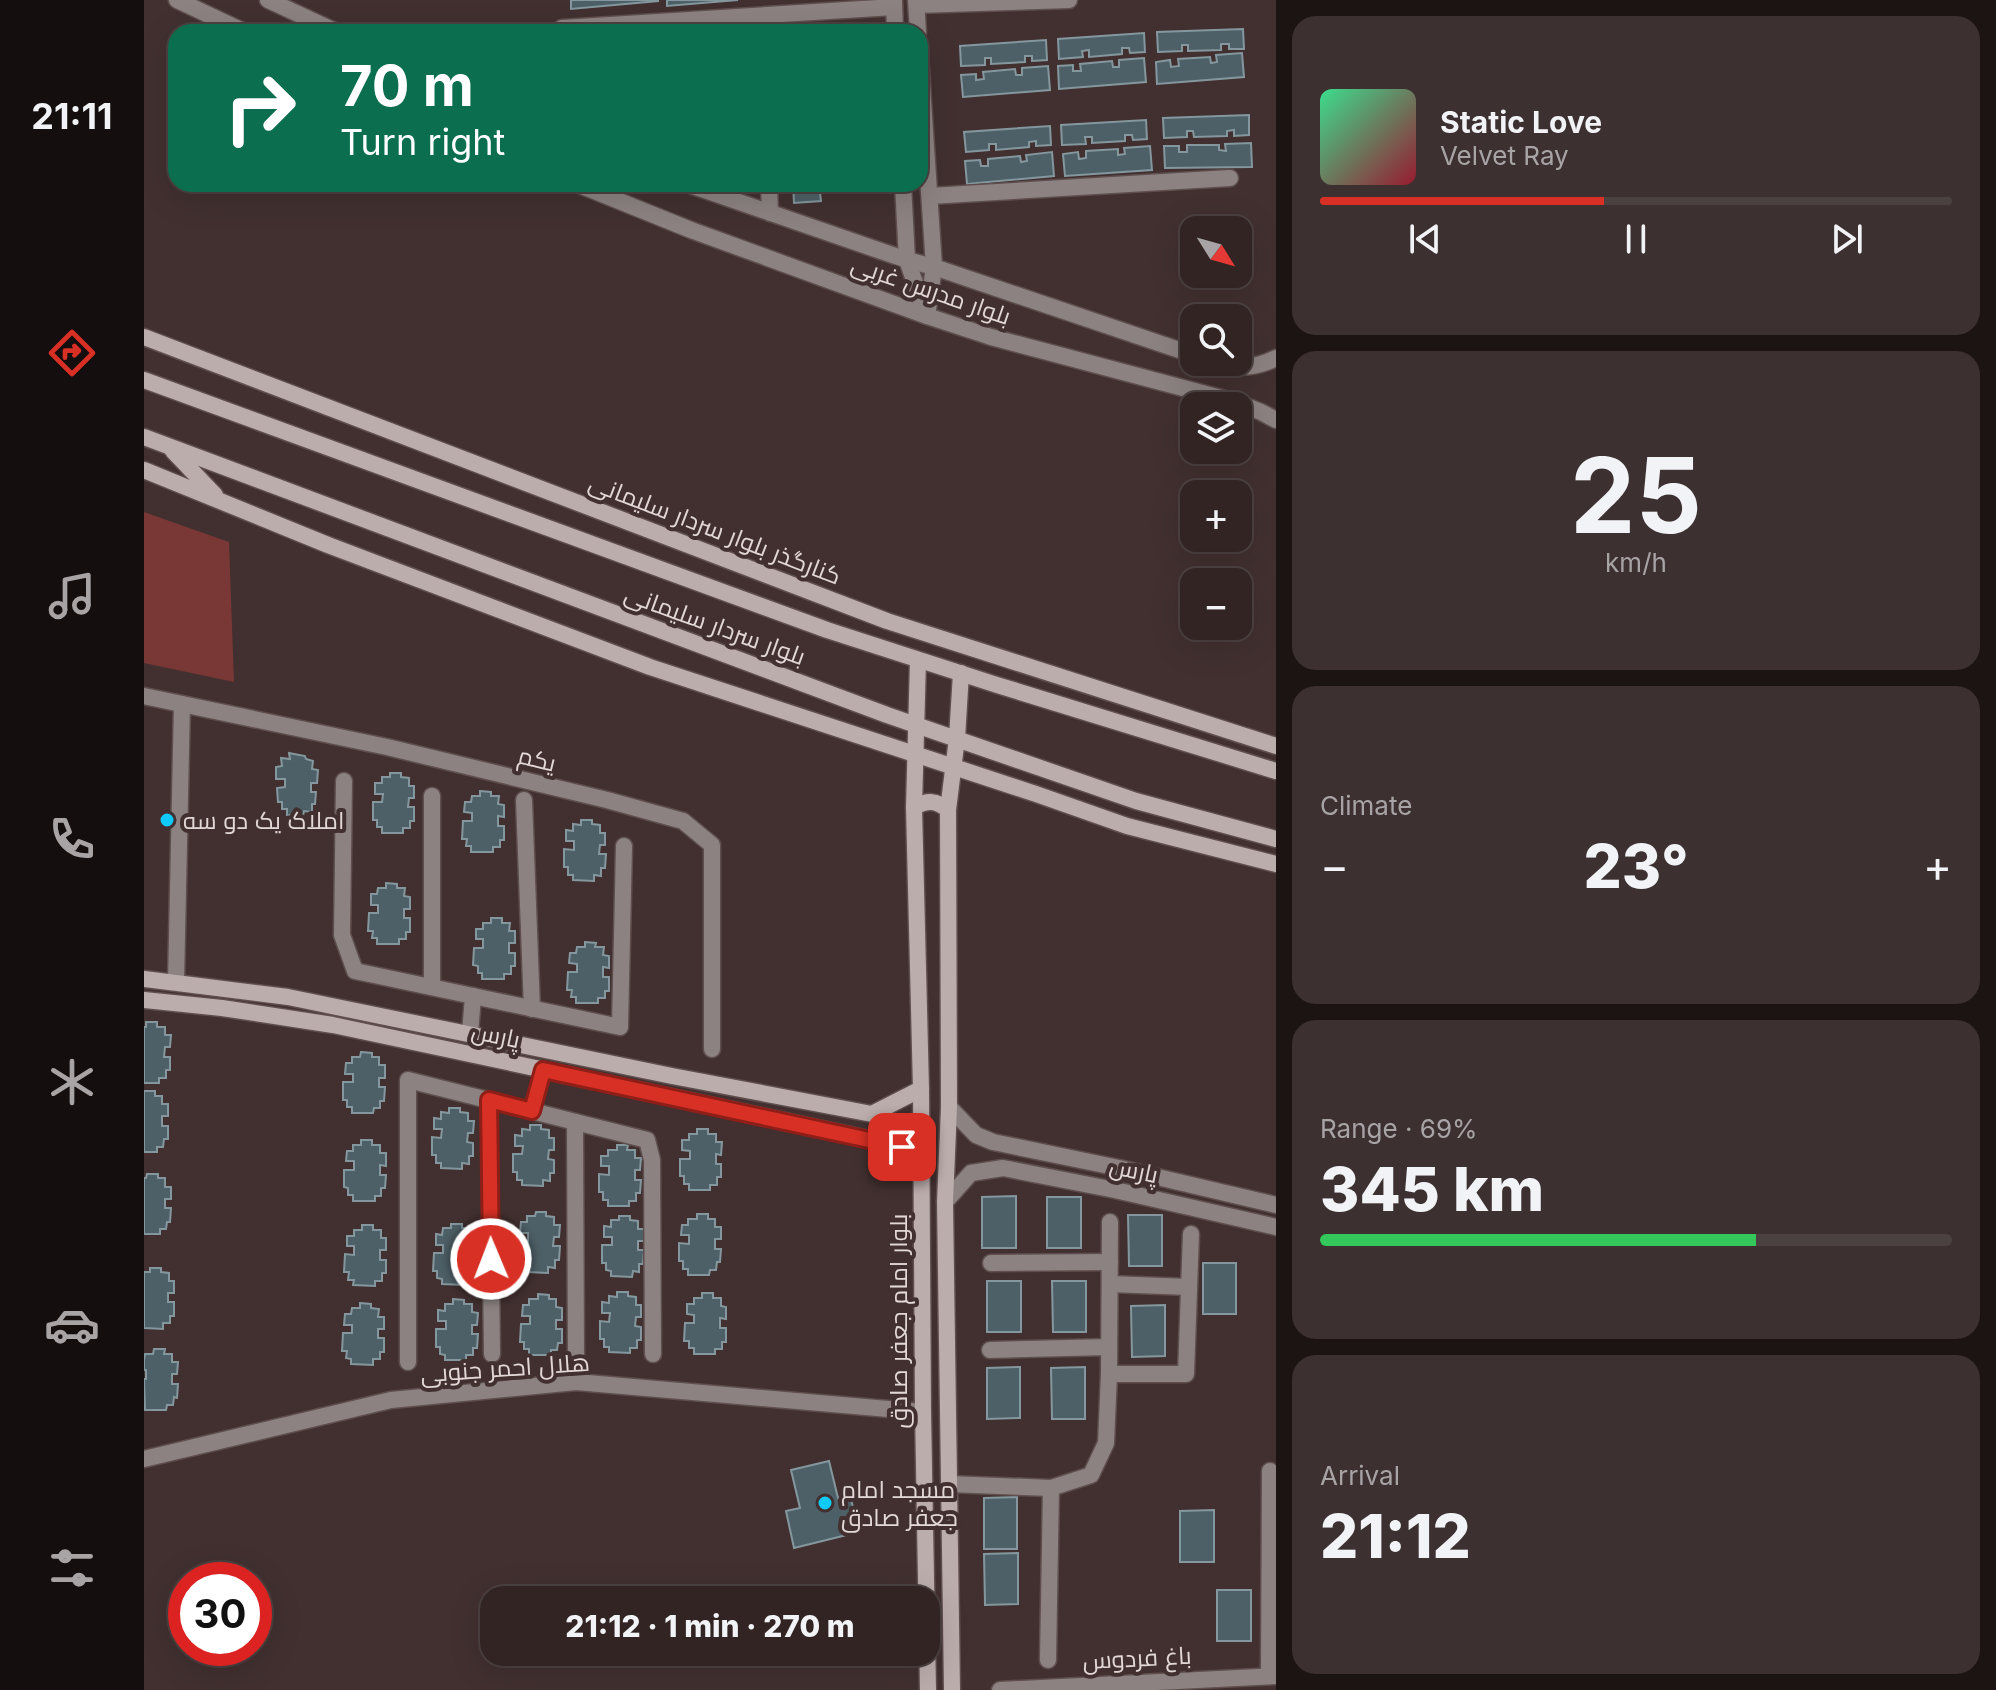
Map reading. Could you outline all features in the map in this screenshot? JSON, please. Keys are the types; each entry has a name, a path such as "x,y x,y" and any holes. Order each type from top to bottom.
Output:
{"street":[{"path":"177,0 228,24"},
{"path":"268,0 320,24"},
{"path":"917,24 916,3 1069,0"},
{"path":"615,24 894,3 895,24"},
{"path":"927,316 934,267 928,168"},
{"path":"930,196 1230,178"},
{"name":"بلوار مدرس غربی","path":"597,192 691,230 927,316 991,337 1236,402 1276,420"},
{"name":"بلوار مدرس غربی","path":"710,192 1180,350"},
{"path":"769,192 770,213"},
{"path":"903,192 907,260 927,316"},
{"name":"کنارگذر بلوار سردار سلیمانی","path":"144,337 887,621 1276,746"},
{"path":"1252,366 1276,358"},
{"name":"بلوار سردار سلیمانی","path":"144,380 827,630 1276,771"},
{"name":"بلوار سردار سلیمانی","path":"144,437 917,725 1136,801 1276,839"},
{"path":"169,447 221,501"},
{"path":"144,470 328,545 650,667 1127,826 1276,864"},
{"name":"بلوار امام جعفر صادق","path":"918,660 914,807 921,1089 928,1690"},
{"name":"بلوار امام جعفر صادق","path":"952,1690 945,1202 949,1107 948,810 961,673"},
{"name":"یکم","path":"144,696 387,747 683,821 712,845 712,1049"},
{"path":"175,1003 182,704"},
{"path":"1153,734 1185,717"},
{"path":"344,781 342,935 355,971 620,1027 624,846"},
{"path":"432,796 432,987"},
{"path":"524,800 532,1009"},
{"path":"914,807 926,801 939,803 948,810"},
{"name":"پارس","path":"144,979 288,997 872,1114"},
{"path":"470,1034 473,996"},
{"name":"پارس","path":"144,1000 333,1025 869,1139 902,1147 921,1169"},
{"path":"532,1111 543,1070"},
{"path":"408,1362 408,1080 647,1140 652,1160 653,1354"},
{"path":"869,1139 878,1131 872,1114 921,1089"},
{"path":"489,1100 492,1354"},
{"name":"پارس","path":"949,1107 976,1135 993,1142 1276,1205"},
{"path":"575,1122 576,1357"},
{"name":"پارس","path":"945,1202 971,1173 1003,1168 1276,1227"},
{"path":"949,1484 1051,1488 1091,1475 1106,1443 1110,1222"},
{"path":"1109,1374 1186,1374 1191,1234"},
{"path":"991,1263 1110,1262"},
{"path":"1110,1284 1189,1287"},
{"path":"990,1350 1109,1347"},
{"name":"هلال احمر جنوبی","path":"144,1459 391,1400 576,1382 923,1412"},
{"path":"1270,1471 1272,1676"},
{"path":"1048,1660 1051,1488"},
{"name":"باغ فردوس","path":"1000,1690 1272,1676"}],"shaded area":[{"path":"144,512 229,542 234,682 144,663"}],"building":[{"path":"571,0 658,0 658,1 571,9"},
{"path":"667,0 738,0 667,6"},
{"path":"1243,29 1244,49 1229,49 1229,44 1221,44 1221,50 1188,51 1188,45 1182,45 1182,51 1158,52 1157,32"},
{"path":"1144,33 1145,52 1130,53 1129,48 1122,48 1122,54 1089,57 1089,50 1082,51 1083,57 1059,59 1058,39"},
{"path":"1046,40 1047,60 1032,61 1032,56 1025,56 1025,62 991,64 991,58 985,58 985,65 961,66 960,46"},
{"path":"1242,53 1244,77 1157,84 1156,62 1170,60 1171,67 1179,66 1178,59 1210,57 1211,63 1217,62 1216,55"},
{"path":"1144,58 1146,82 1059,89 1058,66 1073,65 1073,71 1081,71 1080,64 1112,61 1113,67 1119,67 1119,60"},
{"path":"1048,66 1050,90 963,97 961,75 976,74 976,80 984,79 983,72 1015,69 1016,75 1022,75 1022,68"},
{"path":"1249,115 1249,135 1234,136 1234,130 1227,131 1227,136 1194,137 1193,131 1187,131 1187,137 1164,138 1163,118"},
{"path":"1146,120 1147,139 1133,140 1132,135 1125,135 1125,141 1092,143 1092,137 1085,137 1086,144 1062,145 1061,125"},
{"path":"1050,126 1051,145 1036,146 1036,141 1029,142 1029,147 996,150 996,144 989,144 989,150 966,152 964,132"},
{"path":"1251,143 1252,167 1165,168 1164,146 1179,146 1179,152 1187,152 1187,145 1219,145 1219,150 1226,151 1225,144"},
{"path":"1150,146 1152,170 1065,176 1063,154 1078,152 1079,159 1086,158 1086,151 1118,149 1118,155 1125,154 1124,148"},
{"path":"1052,152 1054,176 967,184 965,161 980,160 981,166 988,166 988,159 1020,156 1021,162 1027,161 1026,155"},
{"path":"793,192 820,192 821,201 794,203"},
{"path":"289,753 305,756 313,761 312,769 318,770 317,783 311,783 311,792 316,792 315,804 312,804 312,812 304,811 303,816 287,815 287,809 282,809 282,802 278,802 277,788 285,787 285,779 276,779 276,767 282,766 281,758 290,759"},
{"path":"390,773 401,773 401,777 409,778 409,786 414,786 414,798 409,798 408,807 414,807 414,821 410,821 410,828 403,828 403,833 382,833 382,827 377,827 377,820 373,820 373,802 382,802 383,794 375,794 375,783 382,783 382,777 390,777"},
{"path":"480,791 499,796 498,804 504,805 504,817 498,816 498,826 504,826 504,840 500,840 500,847 493,847 493,852 471,852 471,846 466,846 467,839 462,839 463,821 472,821 472,813 464,812 465,802 471,802 472,796 480,796"},
{"path":"581,820 592,820 592,824 600,825 600,833 605,833 605,845 600,845 599,854 606,854 605,868 601,868 601,876 594,875 594,881 573,880 573,875 568,875 568,867 564,867 564,849 574,850 574,841 566,841 566,830 573,831 573,824 581,825"},
{"path":"386,883 405,888 404,896 410,897 410,909 404,909 404,918 410,918 410,932 406,932 406,939 399,939 399,944 377,944 377,938 372,938 373,931 368,931 369,913 378,913 378,905 371,905 371,894 377,894 378,888 386,888"},
{"path":"491,918 502,918 502,923 510,923 509,931 515,931 515,943 509,943 509,953 515,953 515,966 511,966 511,974 504,974 504,979 482,979 478,966 473,965 474,948 483,948 483,939 476,939 476,929 483,929 483,923 491,923"},
{"path":"585,942 604,947 603,955 609,956 609,968 603,967 603,977 609,977 609,991 605,991 605,998 598,998 598,1003 576,1003 576,997 571,997 572,990 567,990 568,972 577,972 577,964 569,963 570,953 576,953 577,947 585,947"},
{"path":"146,1022 157,1022 157,1027 165,1027 165,1035 171,1035 170,1047 165,1047 164,1057 170,1057 170,1070 166,1070 166,1078 159,1078 159,1083 144,1083"},
{"path":"361,1052 372,1053 372,1057 379,1057 379,1065 385,1065 385,1078 379,1078 379,1087 385,1087 384,1101 380,1101 380,1108 374,1108 373,1113 352,1113 352,1107 347,1107 347,1100 343,1100 343,1082 353,1082 353,1074 345,1074 346,1063 352,1063 352,1057 360,1057"},
{"path":"144,1091 155,1091 155,1096 162,1096 162,1104 168,1104 168,1116 162,1116 162,1126 168,1126 168,1139 164,1139 163,1147 157,1147 157,1152 144,1152"},
{"path":"449,1108 460,1108 460,1112 468,1113 468,1121 474,1121 473,1133 468,1133 467,1142 473,1143 473,1156 469,1156 469,1164 462,1163 462,1169 441,1168 441,1163 436,1163 436,1155 432,1155 432,1137 441,1138 442,1129 434,1129 434,1118 441,1119 441,1112 449,1113"},
{"path":"530,1125 541,1125 541,1129 549,1130 549,1138 554,1138 554,1150 549,1150 548,1159 554,1160 554,1173 550,1173 550,1181 543,1180 543,1186 522,1185 522,1180 517,1180 517,1172 513,1172 513,1154 522,1154 523,1146 515,1146 515,1135 522,1136 522,1129 530,1130"},
{"path":"697,1129 708,1129 708,1134 716,1134 716,1142 722,1142 721,1155 716,1154 716,1164 721,1164 721,1177 717,1177 717,1185 710,1185 710,1190 689,1190 689,1184 684,1184 684,1176 680,1176 680,1159 690,1159 690,1151 682,1150 682,1140 689,1140 689,1134 697,1134"},
{"path":"361,1140 372,1140 372,1145 380,1145 380,1153 386,1153 386,1166 380,1165 380,1175 386,1175 385,1188 381,1188 381,1196 375,1196 375,1201 353,1201 353,1195 348,1195 348,1188 344,1187 344,1170 354,1170 354,1161 346,1161 347,1151 353,1151 353,1145 361,1145"},
{"path":"617,1145 628,1145 627,1150 635,1150 635,1158 641,1158 640,1170 635,1170 635,1180 641,1180 640,1193 636,1193 636,1201 629,1201 629,1206 608,1206 608,1200 603,1200 603,1192 599,1192 599,1174 609,1175 609,1166 601,1166 601,1156 608,1156 608,1150 617,1150"},
{"path":"147,1174 158,1174 158,1178 165,1178 165,1187 171,1187 171,1199 165,1199 165,1208 171,1208 170,1222 167,1222 166,1229 160,1229 160,1234 144,1234 144,1178"},
{"path":"1016,1196 1016,1248 982,1248 982,1197"},
{"path":"1047,1197 1081,1197 1081,1248 1047,1248"},
{"path":"536,1212 546,1212 546,1216 554,1217 554,1225 560,1225 559,1237 554,1237 553,1246 560,1246 559,1260 555,1260 555,1268 548,1267 548,1273 527,1272 527,1267 522,1266 522,1259 518,1259 518,1241 528,1241 528,1233 520,1233 521,1222 527,1222 527,1216 535,1216"},
{"path":"697,1214 708,1214 708,1219 715,1219 715,1227 721,1227 721,1239 715,1239 715,1249 721,1249 720,1262 717,1262 716,1270 710,1270 709,1275 688,1275 688,1269 683,1269 683,1261 679,1261 679,1243 689,1244 689,1235 681,1235 682,1225 688,1225 688,1219 697,1219"},
{"path":"1128,1215 1162,1215 1162,1266 1129,1266"},
{"path":"619,1216 630,1216 630,1220 638,1221 638,1229 644,1229 644,1241 638,1241 638,1250 644,1250 643,1264 639,1264 639,1272 633,1271 632,1277 611,1276 611,1271 606,1270 606,1263 602,1263 602,1245 612,1245 612,1237 604,1237 604,1226 611,1227 611,1220 619,1220"},
{"path":"451,1224 462,1224 462,1228 469,1228 469,1237 475,1237 475,1249 469,1249 469,1258 475,1258 475,1272 471,1272 470,1279 464,1279 464,1285 442,1284 442,1279 437,1278 437,1271 433,1271 434,1253 443,1253 443,1245 436,1245 436,1234 442,1235 443,1228 451,1228"},
{"path":"362,1225 373,1225 373,1230 381,1230 381,1238 386,1238 386,1250 380,1250 380,1260 386,1260 386,1273 382,1273 382,1281 375,1281 375,1286 353,1285 354,1280 348,1280 349,1272 344,1272 345,1254 354,1255 354,1246 347,1246 347,1236 354,1236 354,1230 362,1230"},
{"path":"1203,1263 1236,1263 1236,1314 1203,1314"},
{"path":"150,1268 161,1268 161,1272 169,1273 169,1281 174,1281 174,1293 168,1293 168,1302 174,1302 174,1316 170,1316 170,1323 163,1323 163,1329 144,1328 144,1272 150,1272"},
{"path":"987,1281 1021,1281 1021,1332 987,1332"},
{"path":"1052,1281 1086,1281 1086,1332 1053,1332"},
{"path":"617,1292 628,1292 628,1296 636,1297 636,1305 641,1305 641,1317 636,1317 635,1326 641,1327 641,1340 637,1340 637,1348 630,1348 630,1353 609,1352 609,1347 604,1347 604,1339 600,1339 600,1321 609,1322 610,1313 602,1313 602,1302 609,1303 609,1296 617,1297"},
{"path":"702,1293 713,1293 713,1298 721,1298 721,1306 726,1307 726,1319 720,1318 720,1328 726,1328 726,1342 722,1342 722,1349 715,1349 715,1354 694,1354 694,1348 689,1348 689,1341 684,1341 685,1323 694,1323 694,1315 687,1314 687,1304 694,1304 694,1298 702,1298"},
{"path":"538,1294 556,1299 556,1307 562,1308 562,1320 556,1320 556,1329 562,1329 562,1343 558,1343 557,1350 551,1350 551,1355 529,1355 529,1349 524,1349 524,1342 520,1342 521,1324 530,1324 530,1316 522,1316 523,1305 529,1305 529,1299 538,1299"},
{"path":"453,1299 472,1304 472,1312 478,1313 477,1325 472,1325 472,1334 478,1334 477,1348 473,1348 473,1355 466,1355 466,1360 445,1360 445,1355 440,1354 440,1347 436,1347 436,1329 446,1329 446,1321 438,1321 438,1310 445,1311 445,1304 453,1304"},
{"path":"360,1303 371,1304 371,1308 379,1309 378,1317 384,1317 384,1329 378,1329 378,1338 384,1338 384,1352 380,1352 380,1359 373,1359 373,1365 351,1364 351,1359 346,1358 347,1351 342,1351 343,1333 352,1333 352,1325 344,1325 345,1314 351,1314 352,1308 360,1308"},
{"path":"1165,1305 1165,1356 1132,1357 1131,1306"},
{"path":"154,1349 165,1349 164,1354 172,1354 172,1362 178,1362 177,1374 172,1374 172,1384 178,1384 177,1398 174,1397 173,1405 167,1405 166,1410 145,1410 144,1360 145,1354 153,1354"},
{"path":"1020,1367 1020,1418 987,1419 987,1368"},
{"path":"1085,1367 1085,1419 1052,1419 1051,1368"},
{"name":"مسجد امام جعفر صادق","path":"829,1461 838,1498 850,1495 859,1532 794,1548 786,1511 800,1508 791,1470"},
{"path":"1017,1497 1017,1549 984,1549 984,1498"},
{"path":"1214,1510 1214,1562 1180,1562 1180,1511"},
{"path":"1018,1553 1018,1604 985,1605 984,1554"},
{"path":"1217,1590 1251,1590 1251,1641 1217,1641"}],"place":[{"name":"املاک یک دو سه","path":"167,820"},
{"name":"مسجد امام جعفر صادق","path":"825,1503"}],"route":[{"path":"491,1259 489,1100 532,1111 543,1070 902,1147"}]}
